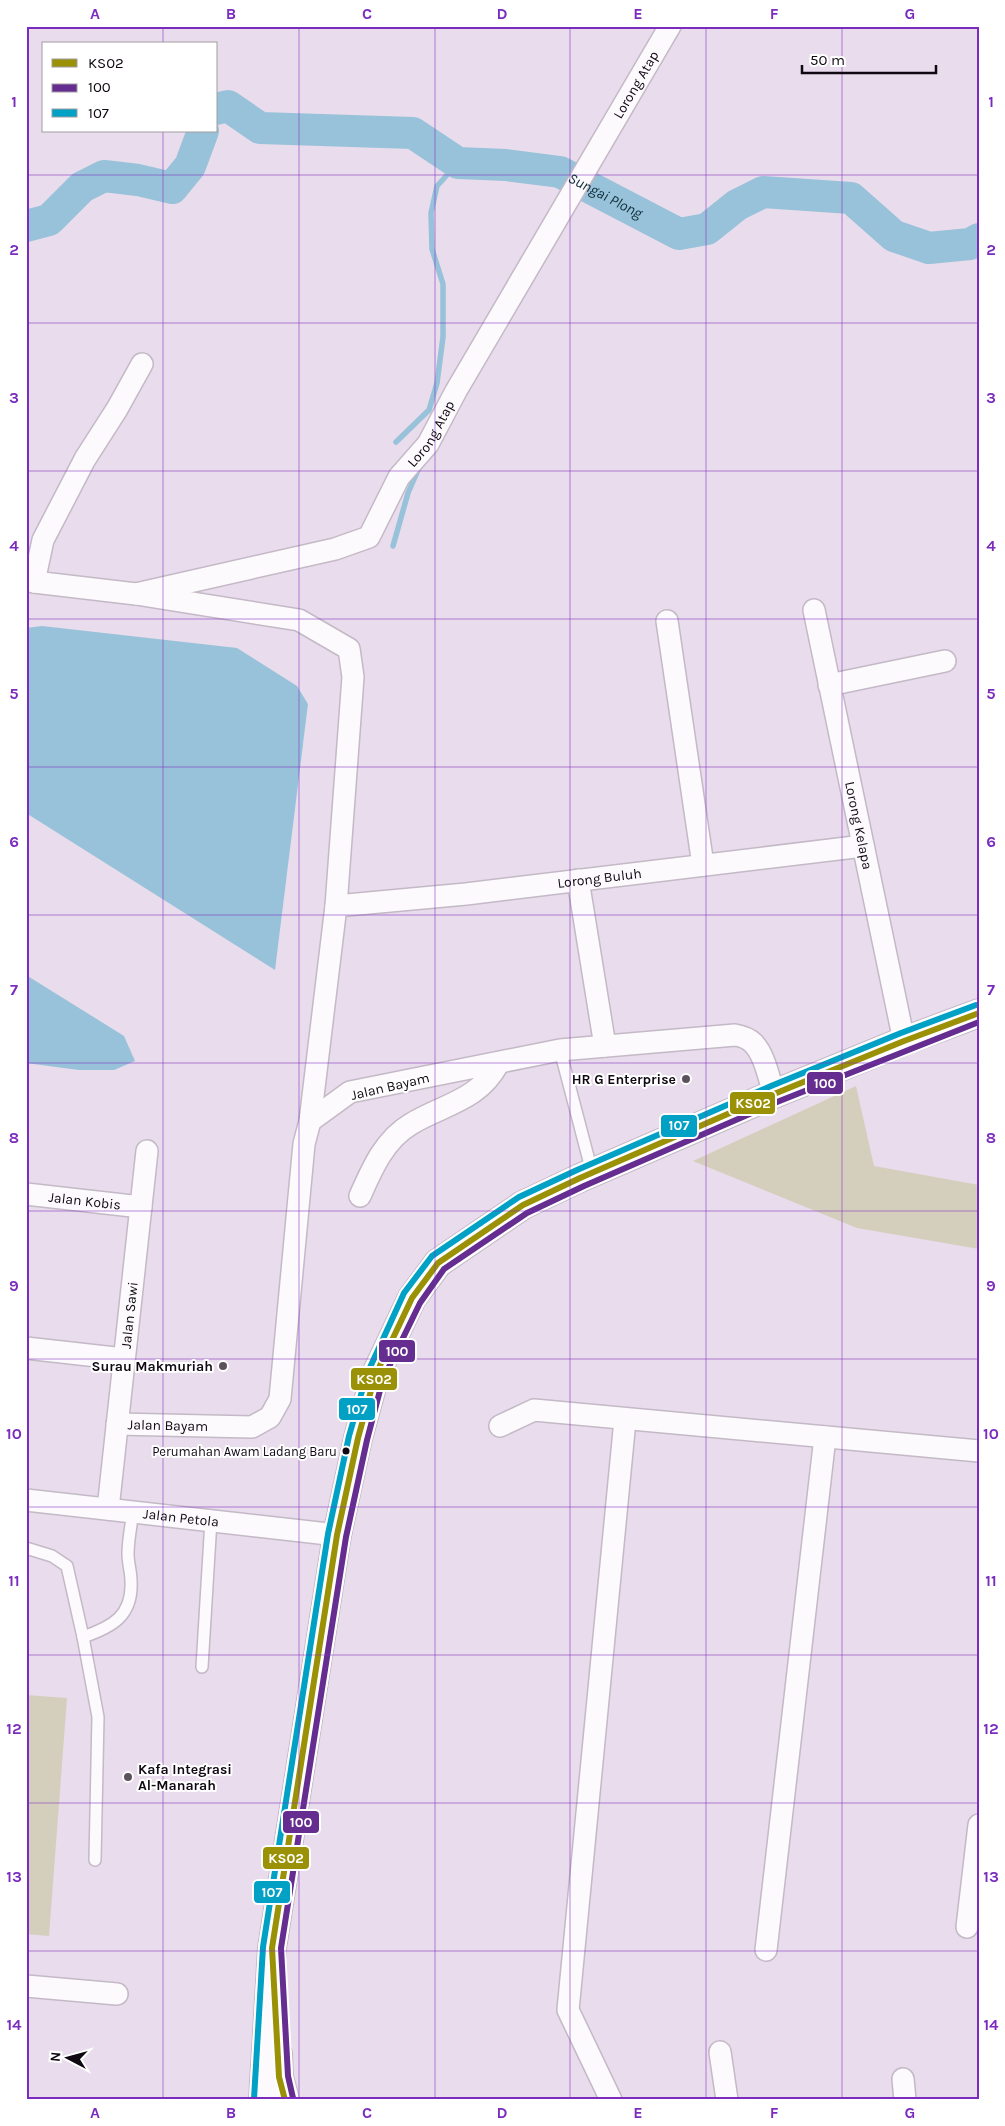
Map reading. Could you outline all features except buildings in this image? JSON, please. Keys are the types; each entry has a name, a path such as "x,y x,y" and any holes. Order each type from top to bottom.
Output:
{"highway":[{"path":"263,2100 272,1948 337,1535 358,1438 375,1376 412,1298 438,1264 523,1205 592,1172 774,1094 904,1041 979,1013"},
{"path":"272,1948 279,2078 286,2100"}],"street":[{"name":"Lorong Atap","path":"29,580 136,594 335,549 369,538 399,478 428,444 456,391 670,26"},
{"path":"29,580 43,540 85,459 117,409 142,364"},
{"path":"136,594 299,620 349,650 353,677 336,906 310,1121"},
{"name":"Lorong Kelapa","path":"814,610 904,1041"},
{"path":"667,621 703,866"},
{"path":"829,685 946,661"},
{"name":"Lorong Buluh","path":"336,906 417,899 863,846"},
{"path":"578,880 605,1046"},
{"name":"Jalan Bayam","path":"117,1424 252,1427 270,1417 280,1399 304,1144 310,1121 350,1092 498,1064 560,1050 735,1035 746,1038 753,1043 760,1053 774,1094"},
{"path":"360,1196 372,1170 388,1143 410,1124 467,1098 486,1082 498,1064"},
{"name":"Jalan Sawi","path":"108,1509 147,1151"},
{"name":"Jalan Kobis","path":"26,1194 141,1207"},
{"path":"26,1348 124,1359"},
{"path":"500,1426 534,1410 625,1420 979,1451"},
{"path":"612,2100 568,2010 625,1420"},
{"path":"766,1950 825,1437"},
{"name":"Jalan Petola","path":"26,1500 337,1535"},
{"path":"967,1927 979,1826"},
{"path":"26,1986 117,1994"},
{"path":"720,2052 727,2100"}],"lane":[{"path":"560,1050 592,1172"},
{"path":"83,1637 99,1632 121,1618 128,1608 132,1583 128,1556 133,1512"},
{"path":"202,1667 211,1520"},
{"path":"26,1548 52,1556 66,1566 83,1637 98,1717 95,1860"}],"shaded area":[{"path":"856,1086 874,1166 979,1185 979,1249 857,1228 693,1161"},
{"path":"26,1695 67,1698 49,1936 26,1934"}],"water":[{"path":"42,626 237,648 297,686 308,704 275,970 26,813 26,628"},
{"path":"26,975 124,1036 135,1061 114,1070 79,1070 26,1063"}],"waterway":[{"name":"Sungai Plong","path":"218,108 228,106 260,128 413,133 458,163 506,165 560,172 679,234 707,229 737,205 763,192 851,198 894,236 929,248 970,244 979,239"},
{"name":"Sungai Plong","path":"26,226 49,220 82,187 104,176 138,180 172,188 190,166 203,132"},
{"path":"396,442 429,410 437,383 443,337 443,284 432,249 431,213 437,186 458,163"},
{"path":"393,546 408,493 418,470 415,466"}],"transit line":[{"name":"107","path":"254,2099 263,1947 328,1534 349,1436 367,1374 404,1293 432,1256 519,1197 771,1086 901,1033 976,1005"},
{"name":"KS02","path":"285,2100 279,2077 272,1948 337,1535 358,1438 375,1376 412,1298 438,1263 523,1205 580,1178 774,1094 904,1041 979,1013"},
{"name":"100","path":"293,2098 288,2076 281,1948 346,1537 367,1440 383,1379 420,1303 444,1269 527,1213 584,1186 777,1102 979,1022"}],"place":[{"name":"HR G Enterprise","path":"686,1079"},
{"name":"Surau Makmuriah","path":"223,1366"},
{"name":"Perumahan Awam Ladang Baru","path":"346,1451"},
{"name":"Kafa Integrasi Al-Manarah","path":"128,1777"}]}
